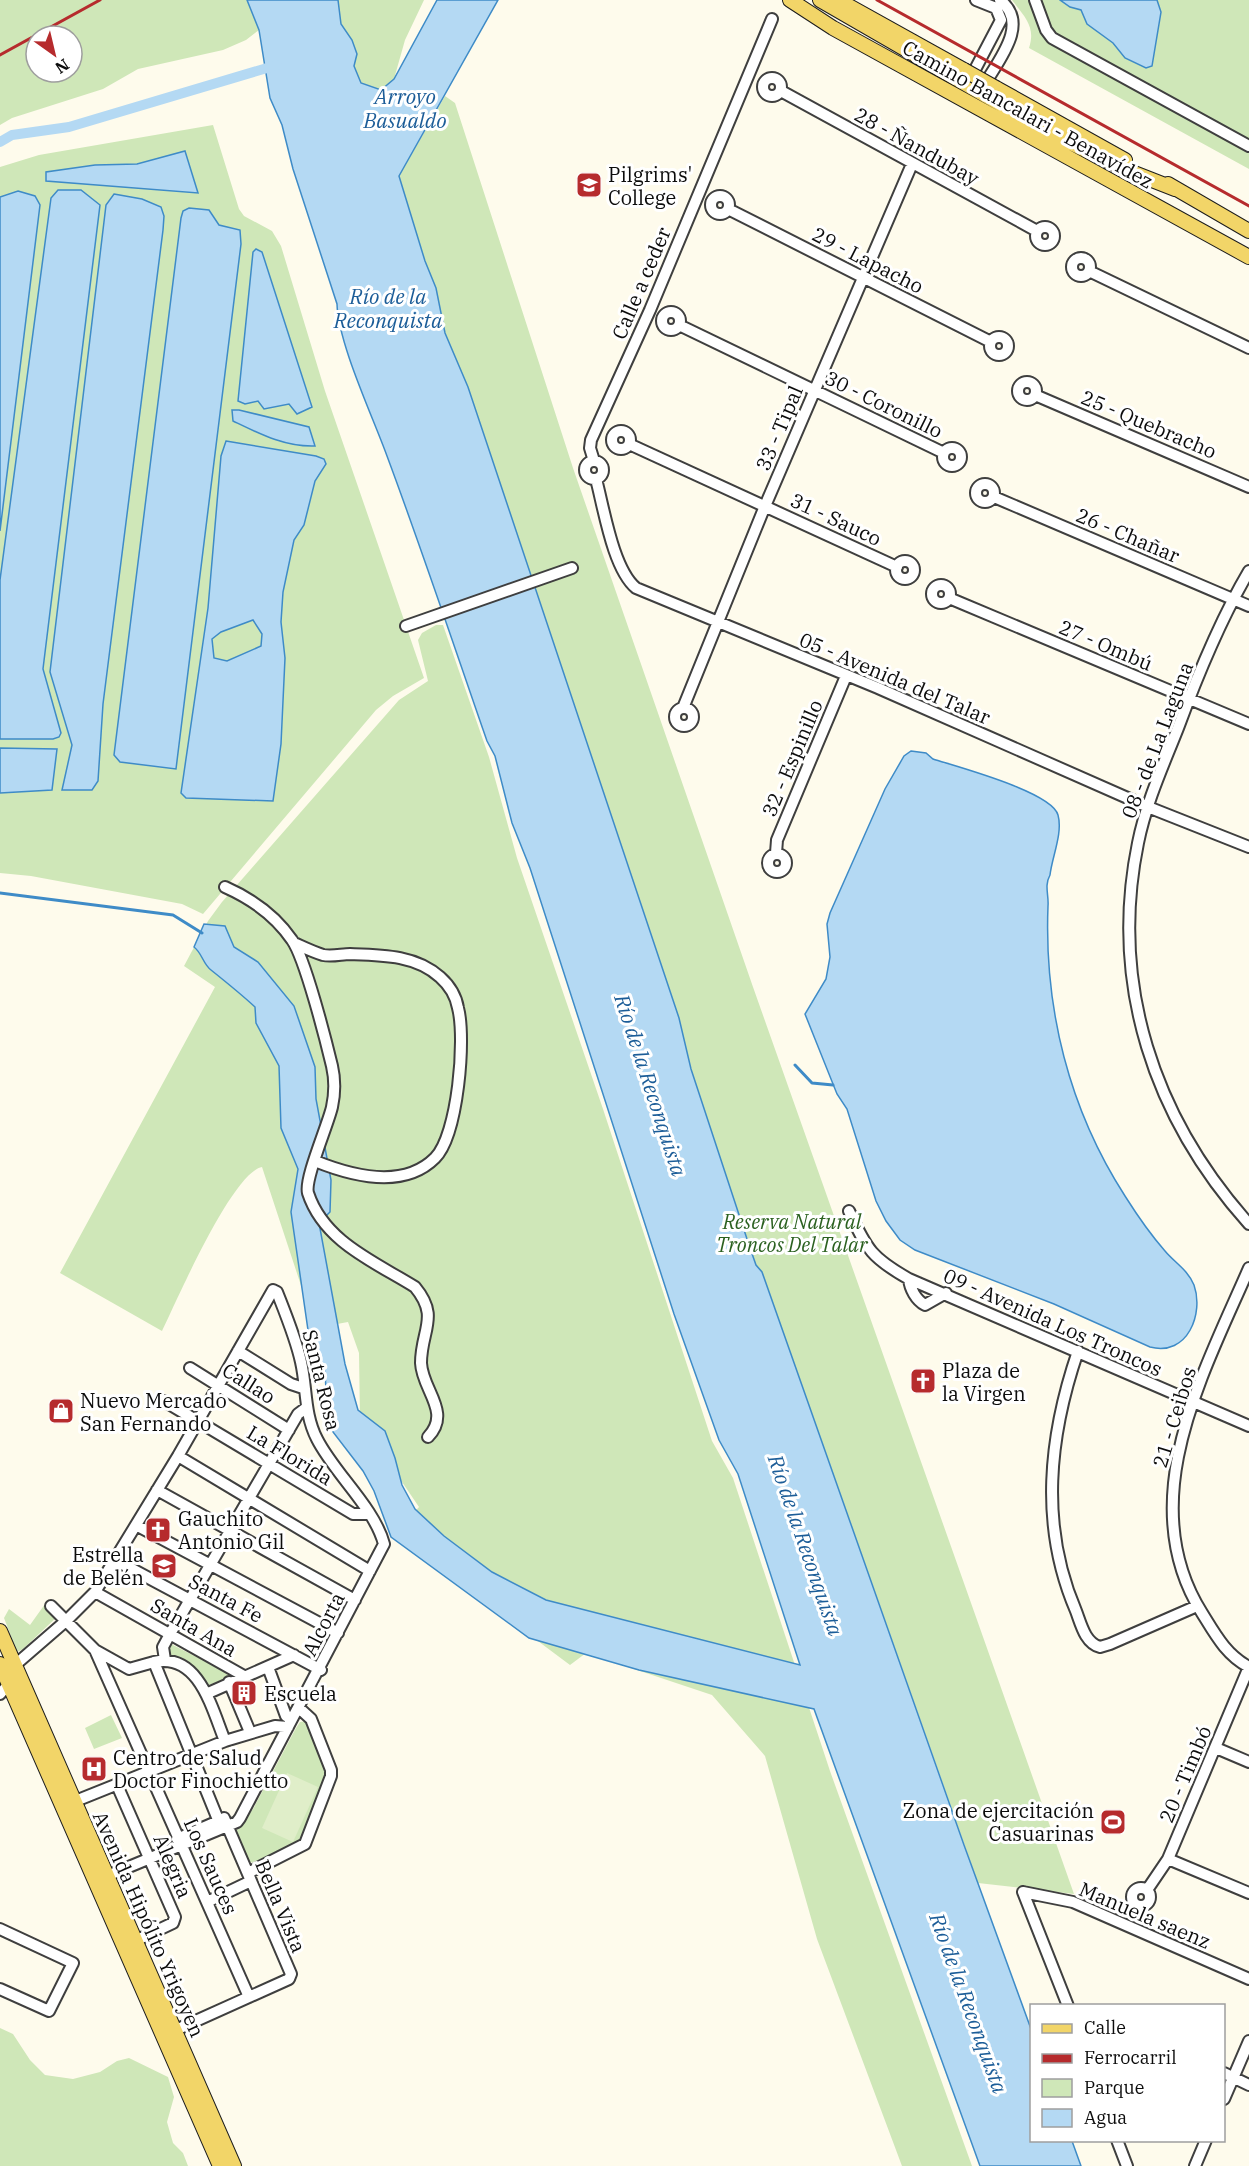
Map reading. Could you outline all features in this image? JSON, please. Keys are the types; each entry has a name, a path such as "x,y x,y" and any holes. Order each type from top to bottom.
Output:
{"main road":[{"name":"Camino Bancalari - Benavídez","path":"790,0 833,28 1249,257"},
{"path":"807,0 858,30 911,54"},
{"path":"820,0 1054,135 1186,217 1208,235"},
{"name":"Camino Bancalari - Benavídez","path":"838,0 1249,231"},
{"path":"1054,135 1129,171 1175,189"},
{"name":"Avenida Hipólito Yrigoyen","path":"0,1631 68,1804 167,2034 220,2166"},
{"name":"Avenida Hipólito Yrigoyen","path":"0,1664 4,1689 106,1873 135,1941 167,2034 234,2166"}],"street":[{"path":"967,85 1001,20 996,8 976,0"},
{"path":"980,93 1014,29 1011,12 1000,0"},
{"path":"1035,0 1046,30 1052,38 1249,146"},
{"name":"Calle a ceder","path":"596,479 590,478 585,471 588,463 594,461 590,448 591,440 650,310 772,19"},
{"name":"28 - Ñandubay","path":"781,91 1037,231"},
{"name":"33 - Tipal","path":"683,708 765,506 912,164"},
{"name":"29 - Lapacho","path":"728,209 991,342"},
{"path":"1089,271 1249,348"},
{"name":"30 - Coronillo","path":"679,325 944,453"},
{"name":"25 - Quebracho","path":"1035,395 1249,487"},
{"name":"31 - Sauco","path":"629,444 897,567"},
{"name":"05 - Avenida del Talar","path":"596,479 620,564 629,582 636,588 1148,807 1249,847"},
{"name":"26 - Chañar","path":"994,496 1249,606"},
{"path":"406,626 572,568"},
{"name":"08 - de La Laguna","path":"1249,571 1232,599 1189,700 1148,807 1135,861 1129,916 1131,967 1141,1024 1157,1077 1180,1130 1218,1186 1249,1224"},
{"name":"27 - Ombú","path":"949,598 1249,724"},
{"name":"32 - Espinillo","path":"776,854 777,840 846,676"},
{"path":"225,887 250,898 280,925 294,943 332,1066 335,1089 315,1161 307,1179 308,1192 336,1238 415,1287 424,1298 429,1310 421,1362 423,1375 437,1408 439,1419 435,1430 428,1437"},
{"path":"294,943 325,956 399,957 422,963 452,991 459,1009 460,1080 445,1142 435,1158 415,1170 391,1178 342,1172 315,1161"},
{"name":"09 - Avenida Los Troncos","path":"849,1212 869,1250 877,1259 909,1279 946,1293 1249,1426"},
{"name":"21 - Ceibos","path":"1249,1269 1193,1403 1175,1464 1171,1498 1172,1522 1178,1556 1197,1606 1222,1644 1233,1656 1249,1667"},
{"path":"909,1279 916,1297 925,1305 946,1293"},
{"name":"Santa Rosa","path":"15,1665 67,1620 94,1592 198,1421 273,1290 277,1292 300,1357 306,1408 317,1439 369,1514"},
{"path":"238,1351 291,1384 303,1388"},
{"path":"1078,1351 1065,1390 1055,1437 1052,1514 1059,1554 1073,1606 1088,1639 1100,1647 1197,1606"},
{"name":"Callao","path":"190,1368 289,1430"},
{"name":"La Florida","path":"164,1401 353,1514 369,1514"},
{"path":"159,1661 163,1647 190,1599 232,1532 298,1414 306,1408"},
{"path":"177,1456 370,1571"},
{"path":"157,1490 356,1600"},
{"name":"Alcorta","path":"106,1873 222,1822 237,1822 321,1670 384,1544 369,1514"},
{"path":"136,1525 338,1634"},
{"name":"Santa Fe","path":"115,1560 321,1670"},
{"name":"Santa Ana","path":"94,1592 244,1676"},
{"name":"Los Sauces","path":"51,1606 95,1650 249,1997"},
{"name":"Los Sauces","path":"95,1650 129,1669"},
{"path":"206,1694 294,1655"},
{"path":"109,1678 129,1669 172,1660 193,1672 206,1694 225,1741"},
{"name":"Bella Vista","path":"159,1661 191,1753 217,1817 222,1822 249,1877 291,1974 289,1979 167,2034"},
{"path":"4,1689 15,1665"},
{"path":"68,1804 191,1753 250,1732 290,1723 268,1667"},
{"name":"20 - Timbó","path":"1147,1890 1168,1859 1249,1667"},
{"path":"229,1682 250,1732"},
{"path":"207,1902 305,1844 331,1776 331,1770 315,1727 299,1707"},
{"path":"1216,1748 1249,1762"},
{"name":"Alegria","path":"117,1785 175,1920 135,1941"},
{"path":"1168,1859 1249,1893"},
{"name":"Manuela saenz","path":"1067,2004 1023,1892 1073,1902 1249,1979"},
{"path":"0,1929 73,1963 50,2011 0,1989"},
{"path":"1225,2092 1228,2075 1249,2041"},
{"path":"1228,2075 1249,2085"},
{"path":"1118,2142 1127,2166"},
{"path":"1195,2166 1205,2142"}],"green space":[{"path":"0,0 247,0 259,30 246,40 223,50 138,69 103,89 12,118 0,125"},
{"path":"338,0 424,0 405,40 394,79 381,90 361,83 354,66 357,54 341,24"},
{"path":"1012,0 1249,0 1249,169 1029,48 1031,34 1028,22"},
{"name":"Reserva Natural Troncos Del Talar","path":"445,96 455,103 573,468 753,987 1074,1894 978,1883 762,1272 756,1265 749,1245 691,1069 679,1018 468,387 445,333 436,288 425,261 399,176"},
{"path":"213,125 239,209 244,216 272,231 281,246 325,391 424,678 393,696 376,710 203,914 182,904 31,876 0,873 0,167 39,155"},
{"path":"436,625 443,625 489,757 517,858 603,1109 712,1441 733,1478 830,1771 972,2166 902,2166 817,1939 765,1756 712,1695 586,1653 570,1665 394,1534 419,1507 360,1420 359,1353 348,1322 315,1328 262,1167 250,1174 221,1213 162,1331 60,1273 215,987 184,966 208,921 222,902 399,700 428,681 418,640 422,633"},
{"path":"45,1604 59,1615 17,1652 4,1618 9,1609 30,1625"},
{"path":"171,1644 230,1674 231,1677 206,1686 197,1670 169,1654"},
{"path":"111,1715 122,1738 94,1749 85,1728"},
{"path":"306,1721 328,1770 302,1839 255,1863 249,1862 235,1832 253,1809 296,1728 300,1722"},
{"path":"287,1773 318,1787 293,1842 262,1828"},
{"path":"0,2028 13,2034 30,2060 45,2075 73,2079 100,2072 117,2061 129,2058 168,2077 174,2097 167,2122 173,2143 183,2153 188,2166 0,2166"}],"water":[{"name":"Río de la Reconquista","path":"247,0 338,0 341,24 352,40 357,54 354,66 361,83 381,90 394,79 437,0 498,0 399,176 425,261 436,288 445,333 468,387 679,1018 691,1069 749,1245 756,1265 762,1272 1030,2026 1030,2142 1072,2142 1081,2166 980,2166 814,1709 639,1670 529,1638 391,1537 374,1491 363,1471 333,1432 327,1410 325,1371 309,1337 291,1212 298,1169 281,1128 279,1066 256,1023 255,1007 208,968 194,947 204,924 225,926 234,947 258,962 294,1006 315,1067 316,1099 331,1180 330,1212 319,1223 345,1364 358,1410 385,1431 402,1485 415,1509 444,1536 492,1572 546,1600 800,1665 738,1474 719,1440 674,1314 530,868 512,823 495,756 487,741 400,491 343,339 337,304 293,169 282,125 270,98 259,30"},
{"path":"1060,0 1157,0 1161,12 1152,66 1146,68 1125,58 1113,43 1087,24 1081,10 1070,7"},
{"path":"185,151 198,193 46,181 46,172 95,165 137,164"},
{"path":"58,190 81,190 100,205 43,669 61,733 59,737 53,739 0,739 0,580 51,198"},
{"path":"18,191 35,196 40,205 0,531 0,197"},
{"path":"114,194 142,199 161,207 164,216 163,230 103,704 98,781 92,790 62,790 72,745 50,672 106,205"},
{"path":"189,208 209,210 219,225 240,230 241,244 176,769 120,762 114,755 181,218 183,211"},
{"path":"256,249 262,252 312,407 297,414 289,404 264,409 258,401 245,404 238,401 253,252"},
{"path":"232,410 309,427 315,446 283,442 263,435 233,421"},
{"path":"226,441 316,456 324,459 326,464 315,481 304,525 294,540 283,592 281,622 285,658 281,744 273,801 186,798 181,793 208,608 221,456","holes":["253,620 262,634 261,646 227,661 214,658 212,639 221,632"]},
{"path":"0,748 57,749 52,790 0,793"},
{"path":"911,751 926,753 933,759 1022,789 1052,806 1058,815 1058,837 1047,883 1048,944 1050,983 1064,1057 1075,1093 1105,1163 1144,1224 1194,1285 1197,1308 1194,1320 1183,1339 1174,1345 1163,1348 1150,1347 1054,1304 915,1250 900,1240 886,1221 876,1201 847,1109 837,1094 805,1014 826,979 830,957 827,924 830,913 885,789 904,756"}],"waterway":[{"path":"0,142 12,135 69,127 277,65"},
{"path":"0,893 173,915 202,933"},
{"path":"795,1065 812,1083 833,1085"}],"railway":[{"path":"0,55 100,0"},
{"path":"877,0 1249,206"}],"place":[{"name":"Pilgrims' College","path":"589,185"},
{"name":"Plaza de la Virgen","path":"923,1381"},
{"name":"Nuevo Mercado San Fernando","path":"61,1411"},
{"name":"Gauchito Antonio Gil","path":"158,1530"},
{"name":"Estrella de Belén","path":"164,1566"},
{"name":"Escuela","path":"244,1693"},
{"name":"Centro de Salud Doctor Finochietto","path":"94,1769"},
{"name":"Zona de ejercitación Casuarinas","path":"1113,1822"}],"water label":[{"name":"Arroyo Basualdo","path":"405,108"}]}
